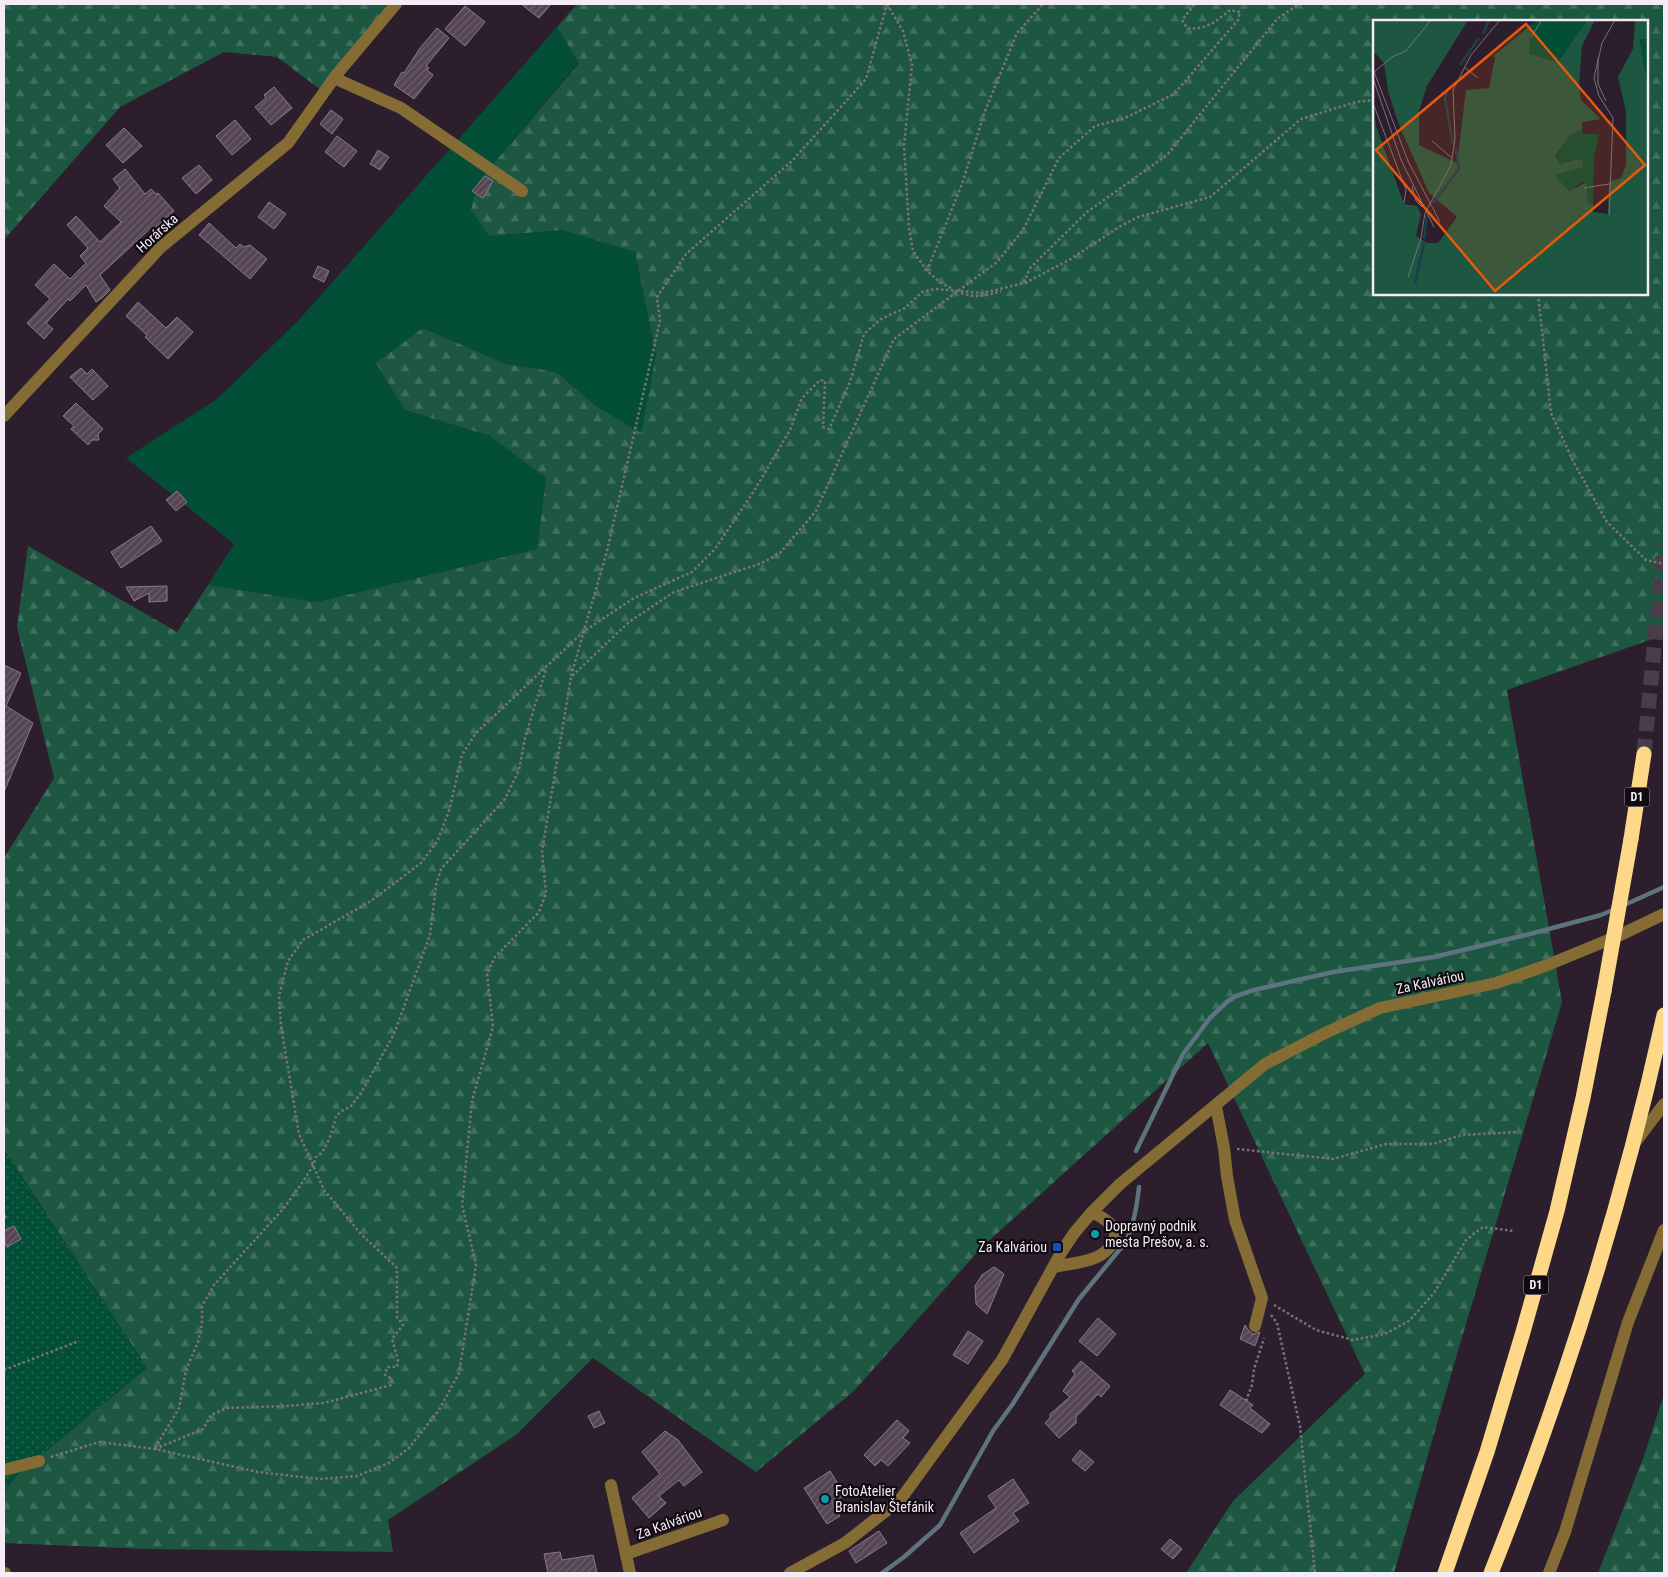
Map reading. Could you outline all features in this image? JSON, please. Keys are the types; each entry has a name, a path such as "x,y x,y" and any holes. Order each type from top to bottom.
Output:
{"highway":[{"name":"D1","path":"1445,1573 1487,1452 1554,1220 1583,1098 1604,991 1644,754"},
{"path":"1491,1573 1566,1370 1634,1144 1664,1015"}],"street":[{"name":"Horárska","path":"4,416 161,247 288,143 334,78 396,4"},
{"path":"334,78 401,108 522,190"},
{"name":"Za Kalváriou","path":"790,1573 845,1543 900,1500 1002,1360 1075,1232 1120,1184 1265,1064 1322,1034 1380,1008 1496,983 1554,963 1664,914"},
{"path":"1634,1144 1664,1104"},
{"path":"1216,1106 1235,1220 1262,1298 1255,1326"},
{"path":"1054,1268 1098,1257 1111,1246 1114,1239 1114,1230 1108,1222 1092,1212"},
{"path":"1550,1573 1565,1532 1628,1322 1664,1230"},
{"path":"4,1470 39,1461"},
{"name":"Za Kalváriou","path":"611,1485 630,1573"},
{"name":"Za Kalváriou","path":"626,1554 723,1520"}],"path":[{"path":"887,4 903,31 912,65 904,145 909,228 913,250 927,271 941,283 970,296 983,296 1024,283 1071,258 1118,227 1138,217 1210,197 1301,119 1356,102 1373,100"},
{"path":"39,1461 99,1442 155,1449 258,1472 320,1479 357,1476 389,1463 409,1448 439,1410 459,1374 476,1264 462,1205 472,1101 493,1027 487,973 495,957 539,912 546,893 542,851 571,678 607,551 660,321 657,296 686,254 792,161 866,79 887,4"},
{"path":"927,271 962,184 984,111 1017,33 1043,4"},
{"path":"571,678 628,622 674,592 762,563 780,553 816,511 894,339 956,291 998,262 1023,230 1059,158 1095,126 1125,118 1174,94 1238,20 1240,12 1230,10 1213,24 1195,29 1187,28 1182,20 1195,4"},
{"path":"1024,283 1030,268 1087,212 1167,156 1277,20 1298,4"},
{"path":"155,1449 203,1429 211,1414 227,1408 324,1403 391,1385 392,1379 385,1375 387,1367 396,1367 398,1360 392,1339 403,1325 397,1317 397,1268 361,1234 324,1190 299,1134 281,1026 279,996 288,961 303,940 371,901 421,863 437,842 449,811 462,755 476,733 584,632 634,598 692,572 715,549 754,491 790,430 802,398 820,380 825,381 822,427 829,429 850,382 864,334 881,318 905,308 922,292 935,288 956,291"},
{"path":"1538,295 1552,413 1574,463 1607,522 1646,560 1664,564"},
{"path":"155,1449 179,1408 186,1370 198,1342 202,1324 202,1306 214,1285 283,1209 300,1186 313,1166 316,1157 324,1149 336,1116 352,1106 394,1034 430,935 436,885 441,869 504,799 519,770 525,738 546,668"},
{"path":"1224,1148 1333,1159 1386,1144 1433,1144 1462,1136 1516,1132"},
{"path":"1262,1298 1316,1330 1353,1340 1385,1334 1409,1321 1434,1293 1466,1240 1483,1227 1514,1231"},
{"path":"1262,1298 1277,1323 1300,1426 1315,1573"},
{"path":"1246,1401 1252,1386 1259,1352 1267,1331 1255,1326"},
{"path":"4,1370 79,1341"}],"green space":[{"path":"4,4 397,4 325,93 277,57 224,52 120,107 4,240"},
{"path":"577,4 1664,4 1664,635 1507,690 1562,1002 1394,1573 1186,1573 1233,1501 1365,1374 1208,1043 981,1248 854,1391 756,1472 593,1358 516,1435 388,1520 393,1552 148,1549 4,1543 4,1492 18,1474 147,1368 6,1152 4,1152 4,858 54,778 17,627 28,546 177,632 208,585 317,602 537,549 546,478 490,436 405,410 376,363 423,328 506,364 556,372 596,406 641,433 656,355 635,252 562,230 489,236 471,210 478,182 579,63 557,27"},
{"path":"557,27 579,62 478,182 489,236 562,230 635,252 656,355 641,433 596,406 556,372 506,364 423,328 405,410 490,436 546,478 537,549 317,602 208,585 234,544 126,458 217,399 299,320"},
{"path":"4,1152 6,1152 147,1368 18,1474 4,1492"},
{"path":"1664,1394 1664,1573 1598,1573 1644,1456"}],"building":[{"path":"521,4 551,4 539,18"},
{"path":"465,6 485,22 465,46 445,29"},
{"path":"437,28 449,38 426,66 429,68 427,70 433,75 414,99 394,85 420,48"},
{"path":"274,87 292,108 271,125 255,107 266,98 264,95"},
{"path":"331,110 343,119 332,134 320,124"},
{"path":"235,120 251,139 232,155 216,136"},
{"path":"124,128 142,146 123,163 106,145"},
{"path":"337,136 357,151 344,167 325,152"},
{"path":"378,150 389,157 380,170 370,164"},
{"path":"199,165 212,180 196,194 182,178"},
{"path":"125,169 145,194 151,189 156,194 158,193 174,211 156,228 153,226 100,275 110,290 102,298 96,302 86,285 70,301 68,299 46,323 53,329 44,339 27,323 50,299 35,285 54,264 70,279 86,263 80,256 88,248 67,225 76,216 100,242 121,222 104,206 120,188 113,179"},
{"path":"485,176 493,181 483,198 472,191"},
{"path":"269,202 286,214 274,229 258,217"},
{"path":"209,223 236,248 240,244 244,247 250,245 267,259 250,279 199,235"},
{"path":"318,266 329,271 324,282 313,277"},
{"path":"138,302 166,328 177,317 193,332 168,359 145,337 147,335 126,316"},
{"path":"81,368 87,374 92,369 108,386 93,400 70,377"},
{"path":"76,403 103,429 98,434 99,440 92,440 88,445 71,429 74,426 63,416"},
{"path":"177,491 187,502 176,511 166,500"},
{"path":"151,526 162,541 121,568 111,552"},
{"path":"167,586 167,601 149,602 149,593 134,601 126,587"},
{"path":"4,665 21,673 6,706 33,723 4,792"},
{"path":"14,1226 21,1239 7,1247 4,1240 4,1231"},
{"path":"994,1267 1004,1274 987,1314 976,1304 975,1286 982,1275"},
{"path":"1098,1318 1116,1334 1097,1356 1079,1341"},
{"path":"1245,1325 1253,1334 1260,1332 1255,1346 1240,1339"},
{"path":"968,1331 983,1341 968,1364 953,1355"},
{"path":"1081,1361 1110,1386 1101,1397 1098,1394 1076,1417 1076,1423 1059,1438 1045,1423 1050,1418 1050,1414 1070,1397 1063,1391 1075,1374 1072,1371"},
{"path":"1230,1390 1253,1405 1250,1408 1270,1424 1262,1433 1220,1405"},
{"path":"599,1411 605,1423 594,1428 588,1416"},
{"path":"897,1420 909,1431 903,1438 910,1443 888,1466 881,1460 875,1466 864,1455"},
{"path":"665,1431 678,1440 702,1472 684,1486 679,1480 659,1496 666,1503 649,1518 632,1498 660,1474 642,1452"},
{"path":"1080,1450 1094,1462 1085,1471 1072,1460"},
{"name":"FotoAtelier Branislav Štefánik","path":"830,1471 845,1495 832,1503 840,1516 827,1524 804,1488"},
{"path":"1013,1479 1029,1503 1013,1513 1019,1521 974,1553 960,1533 996,1508 988,1496"},
{"path":"879,1531 887,1543 856,1563 849,1551"},
{"path":"1170,1539 1182,1549 1173,1559 1161,1549"},
{"path":"560,1552 562,1560 593,1555 597,1573 548,1573 544,1554"}],"waterway":[{"path":"1622,906 1664,887"},
{"path":"1136,1151 1183,1054 1210,1018 1236,996 1254,990 1333,972 1434,957 1534,933 1601,915 1615,909"},
{"path":"882,1573 904,1557 940,1525 993,1431 1012,1405 1079,1299 1125,1243 1133,1223 1139,1187"}],"tunnel":[{"path":"1644,754 1664,545"}],"place":[{"name":"Dopravný podnik mesta Prešov, a. s.","path":"1095,1234"},
{"name":"Za Kalváriou","path":"1057,1247"},
{"name":"FotoAtelier Branislav Štefánik","path":"825,1499"}]}
